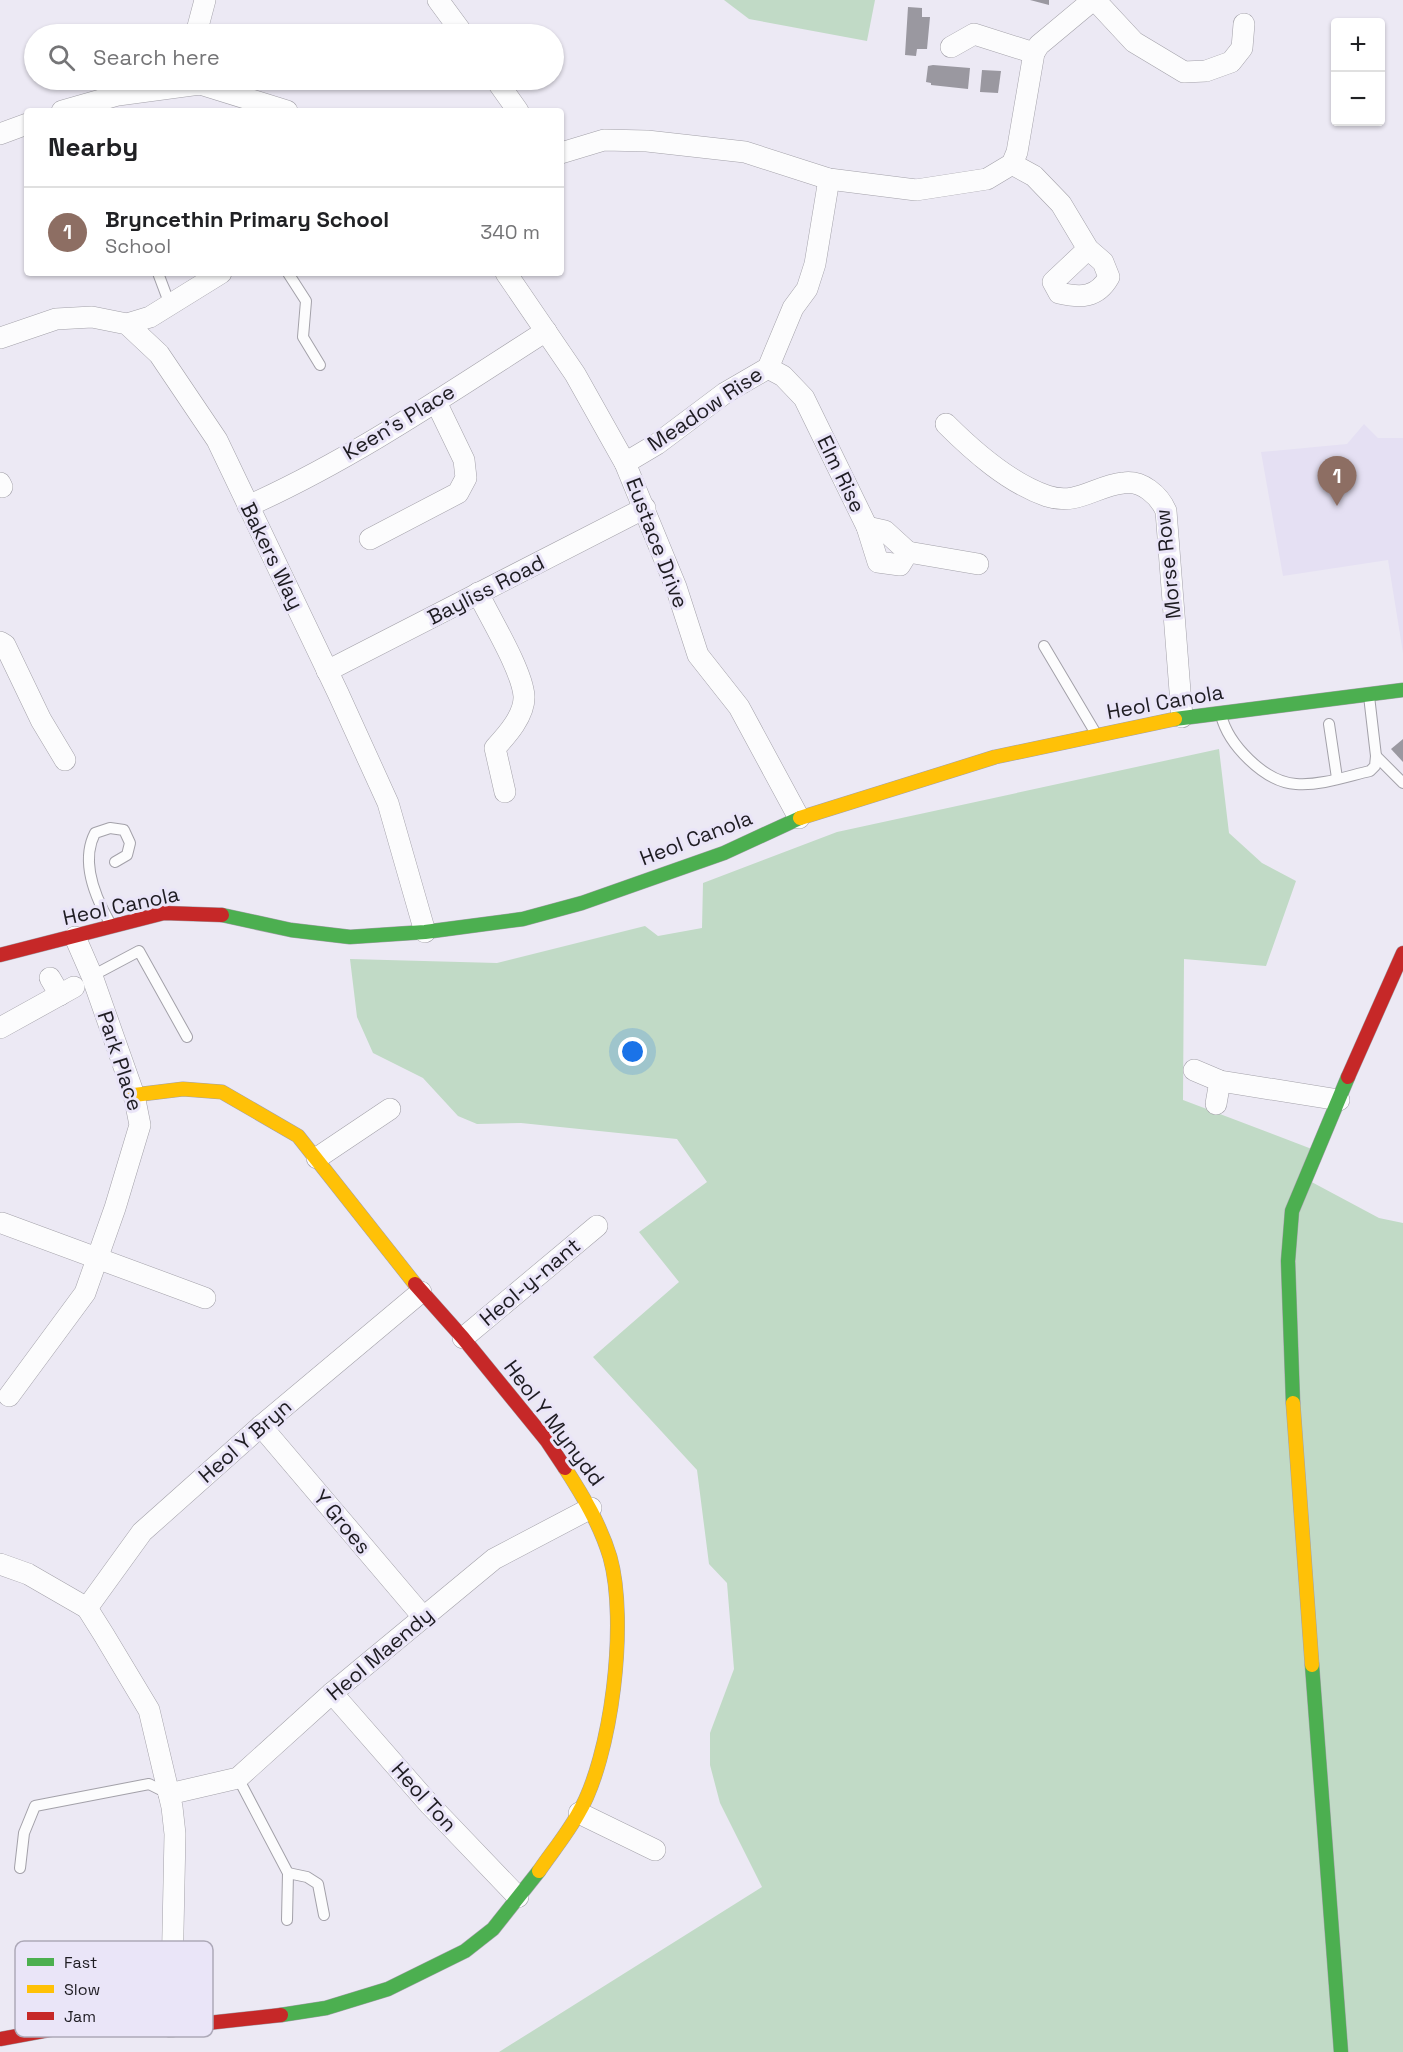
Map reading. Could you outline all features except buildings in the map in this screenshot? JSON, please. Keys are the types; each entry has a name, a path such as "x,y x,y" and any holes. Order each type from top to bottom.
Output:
{"street":[{"path":"199,24 205,0"},
{"path":"438,0 456,24"},
{"path":"564,152 604,140 647,141 745,152 829,179 916,190 960,186 987,179 1012,164 1017,152 1034,53 1039,45 1094,0 1134,42 1184,72 1206,71 1231,62 1242,48 1244,24"},
{"path":"951,47 974,34 1034,53"},
{"path":"72,108 118,94 145,90"},
{"path":"223,90 278,108"},
{"path":"503,90 516,108"},
{"path":"0,134 24,125"},
{"path":"1012,164 1034,176 1061,204 1088,249"},
{"name":"Meadow Rise","path":"625,463 657,444 725,393 768,368 793,308 807,289 815,264 829,179"},
{"path":"0,338 56,319 92,317 127,324 150,317 216,276"},
{"name":"Eustace Drive","path":"508,276 575,374 625,463 676,587 698,655 739,707 800,818"},
{"name":"Bakers Way","path":"127,324 159,354 218,441 388,803 426,932"},
{"name":"Keen's Place","path":"248,506 294,485 436,402 546,331"},
{"name":"Elm Rise","path":"768,368 783,376 804,398 867,527 878,562 900,565 908,552 978,564"},
{"path":"370,540 458,493 466,478 464,460 436,402"},
{"name":"Morse Row","path":"946,424 964,442 1016,480 1047,496 1066,500 1081,498 1124,482 1139,485 1160,497 1166,511 1182,717"},
{"name":"Bayliss Road","path":"327,671 645,508"},
{"path":"478,593 519,679 524,697 519,714 495,748 505,792"},
{"path":"0,642 5,645 41,720 65,760"},
{"name":"Heol Canola","path":"0,956 164,913 190,911 350,937 426,932 523,920 582,903 724,853 800,818 995,757 1182,717 1369,696 1403,690"},
{"name":"Park Place","path":"9,1385 85,1293 140,1125 134,1095 69,984 75,937"},
{"path":"1341,2052 1294,1432 1288,1261 1292,1211 1403,953"},
{"path":"0,1028 69,984"},
{"path":"1194,1070 1220,1081 1339,1100"},
{"path":"1216,1104 1220,1081"},
{"name":"Heol Y Mynydd","path":"134,1095 183,1089 222,1092 298,1136 421,1292 463,1338 546,1441 591,1508 610,1558 618,1624 614,1682 603,1749 579,1813 494,1929 465,1951 387,1989 326,2008 213,2024"},
{"path":"317,1158 390,1109"},
{"path":"2,1223 98,1256 206,1298"},
{"name":"Heol-y-nant","path":"463,1338 597,1226"},
{"name":"Heol Y Bryn","path":"87,1608 142,1532 261,1426 421,1292"},
{"name":"Y Groes","path":"261,1426 424,1618"},
{"name":"Heol Maendy","path":"169,1794 238,1778 332,1693 494,1558 591,1508"},
{"path":"0,1564 28,1575 87,1608 148,1710 169,1794 176,1834 173,1941"},
{"name":"Heol Ton","path":"332,1693 430,1805 518,1897"},
{"path":"579,1813 655,1850"},
{"name":"Heol Y Mynydd","path":"0,2039 15,2036"}],"lane":[{"path":"159,276 170,305"},
{"path":"290,276 306,301 303,337 320,365"},
{"path":"1044,646 1096,735"},
{"path":"1221,712 1230,738 1246,758 1279,780 1297,784 1370,771 1375,765 1369,696"},
{"path":"1329,724 1337,778"},
{"path":"1376,756 1403,783"},
{"path":"112,926 97,901 90,874 89,845 95,833 110,828 124,830 130,843 127,855 115,862"},
{"path":"69,984 139,951 186,1037"},
{"path":"238,1778 288,1873 287,1920"},
{"path":"20,1868 24,1833 35,1806 149,1784 169,1794"},
{"path":"288,1873 307,1877 318,1884 324,1915"}],"shaded area":[{"path":"1364,424 1378,438 1403,438 1403,653 1388,560 1283,576 1261,452 1347,444"}],"green space":[{"path":"724,0 875,0 867,41 749,19"},
{"path":"1219,749 1229,833 1262,863 1296,881 1266,966 1184,959 1183,1100 1317,1151 1306,1179 1379,1218 1403,1223 1403,2052 499,2052 762,1887 720,1803 710,1765 710,1733 734,1669 727,1583 709,1564 697,1470 593,1357 679,1282 639,1232 707,1182 677,1139 521,1123 477,1124 458,1116 423,1078 373,1053 357,1017 350,959 497,963 645,926 658,936 702,928 703,883 837,832"}],"traffic: fast":[{"path":"1175,719 1403,690"},
{"path":"222,915 291,930 350,937 425,932 523,919 582,903 724,853 800,818"},
{"path":"1293,1403 1288,1261 1292,1211 1348,1077"},
{"path":"1312,1665 1341,2052"},
{"path":"281,2015 326,2008 388,1989 465,1951 493,1929 539,1871"}],"traffic: slow":[{"path":"800,818 995,757 1175,719"},
{"path":"134,1095 183,1089 222,1092 298,1136 415,1284"},
{"path":"1293,1403 1312,1665"},
{"path":"539,1871 574,1821 590,1789 608,1725 617,1651 615,1584 610,1557 585,1500 565,1468"}],"traffic: jam":[{"path":"0,955 164,913 222,915"},
{"path":"1348,1077 1403,953"},
{"path":"415,1284 463,1338 547,1441 565,1468"},
{"path":"213,2022 281,2015"},
{"path":"0,2039 15,2036"}],"place":[{"name":"Bryncethin Primary School","path":"1337,506"}]}
